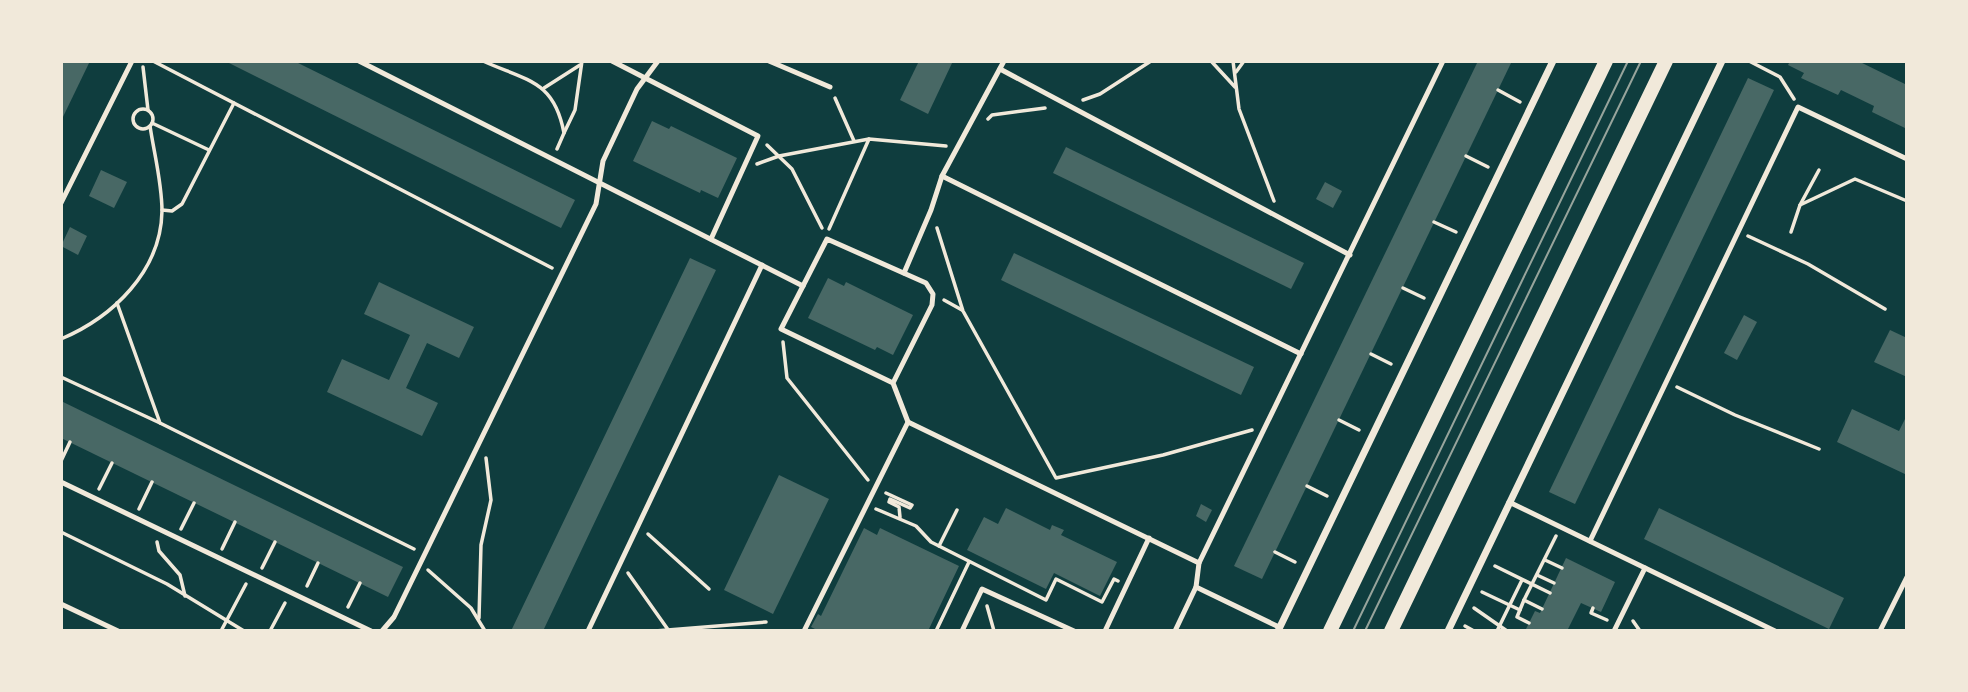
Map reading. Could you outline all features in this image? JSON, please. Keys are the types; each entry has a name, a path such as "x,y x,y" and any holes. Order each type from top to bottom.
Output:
{"main road":[{"path":"1330,631 1606,61"},
{"path":"1391,631 1666,61"}],"street":[{"path":"1278,629 1553,61"},
{"path":"1448,631 1722,61"}],"lane":[{"path":"61,203 132,61"},
{"path":"359,61 803,286"},
{"path":"612,61 758,135 710,239"},
{"path":"382,631 394,617 421,564 596,204 603,161 637,89 658,61"},
{"path":"769,61 830,87"},
{"path":"790,70 795,61"},
{"path":"904,273 931,210 942,176 1003,61"},
{"path":"1175,631 1196,587 1199,563 1443,61"},
{"path":"1000,69 1350,255"},
{"path":"1590,541 1798,107 1907,159"},
{"path":"942,176 1301,354"},
{"path":"893,383 932,305 933,293 926,283 827,239 781,329 893,383 908,422 1199,563"},
{"path":"588,631 762,265"},
{"path":"804,631 908,422"},
{"path":"61,482 371,631"},
{"path":"1509,502 1774,631"},
{"path":"1104,631 1149,538"},
{"path":"1616,628 1645,568"},
{"path":"1880,631 1907,577"},
{"path":"1196,587 1278,629"},
{"path":"962,631 982,589 1074,631"},
{"path":"61,604 118,631"}],"path":[{"path":"61,339 132,291 155,248 162,210 151,125 153,118 148,110 143,61"},
{"path":"153,61 561,273"},
{"path":"483,61 544,88 556,102 564,133"},
{"path":"983,123 992,115 1069,104 1100,94 1151,61"},
{"path":"1211,61 1237,89"},
{"path":"1233,61 1239,108 1281,220"},
{"path":"1235,74 1244,61"},
{"path":"1749,61 1780,77 1798,107"},
{"path":"552,159 575,110 581,63"},
{"path":"544,88 581,63"},
{"path":"830,87 854,142"},
{"path":"1498,90 1520,102"},
{"path":"162,210 172,211 182,204 234,103"},
{"path":"134,114 142,108 148,110"},
{"path":"127,111 134,114"},
{"path":"134,114 137,127 151,125 209,150"},
{"path":"758,135 792,169 827,239"},
{"path":"827,239 830,226 869,139"},
{"path":"743,170 779,156 869,139 956,147"},
{"path":"1466,156 1488,167"},
{"path":"1791,232 1800,205 1819,170"},
{"path":"1800,205 1855,179 1907,201"},
{"path":"931,210 963,311 1056,478 1163,455 1266,426"},
{"path":"1434,222 1456,232"},
{"path":"1738,232 1808,264 1885,309"},
{"path":"1402,288 1424,298"},
{"path":"933,293 963,311"},
{"path":"117,303 160,423"},
{"path":"781,329 787,378 865,477"},
{"path":"1371,354 1391,364"},
{"path":"61,377 426,554"},
{"path":"1667,381 1735,415 1819,449"},
{"path":"1339,420 1359,430"},
{"path":"61,461 70,442"},
{"path":"479,618 481,545 491,500 487,461 480,443"},
{"path":"94,498 112,463"},
{"path":"135,517 152,482"},
{"path":"1307,486 1327,496"},
{"path":"890,495 912,505 910,508 890,499 889,502 899,507 900,518"},
{"path":"177,538 194,503"},
{"path":"939,547 957,510"},
{"path":"885,511 916,526 939,547 998,579 1046,600 1056,579 1102,602 1114,579 1116,580"},
{"path":"217,557 235,522"},
{"path":"638,526 709,589"},
{"path":"1529,623 1517,617 1560,527"},
{"path":"61,532 185,596 244,631"},
{"path":"258,576 275,542"},
{"path":"159,551 180,575 185,596"},
{"path":"1275,552 1295,562"},
{"path":"1544,559 1562,568"},
{"path":"936,631 969,562"},
{"path":"301,597 318,563"},
{"path":"621,563 668,629"},
{"path":"421,564 479,618 485,631"},
{"path":"1494,566 1550,593"},
{"path":"1537,575 1554,583"},
{"path":"962,577 973,583"},
{"path":"1499,628 1522,580"},
{"path":"343,617 360,583"},
{"path":"221,631 246,584"},
{"path":"982,589 994,631"},
{"path":"1482,592 1520,610"},
{"path":"1524,600 1542,609"},
{"path":"270,631 284,604"},
{"path":"1474,608 1499,628 1507,631"},
{"path":"1593,608 1591,613 1616,628"},
{"path":"655,631 766,622"},
{"path":"1465,626 1474,631"}],"building":[{"path":"61,61 90,61 61,121"},
{"path":"225,61 294,61 575,200 561,228"},
{"path":"919,61 953,61 928,114 900,100"},
{"path":"1478,61 1512,61 1262,579 1234,566"},
{"path":"1790,61 1858,61 1907,85 1907,129 1872,112 1874,106 1841,90 1838,95 1801,78 1804,73 1788,65"},
{"path":"1748,78 1774,90 1575,504 1549,492"},
{"path":"652,121 669,129 671,126 737,158 718,198 701,190 700,193 633,161"},
{"path":"1066,147 1304,263 1291,289 1053,173"},
{"path":"101,170 127,182 114,208 89,196"},
{"path":"1325,182 1342,191 1333,208 1316,199"},
{"path":"70,227 87,236 78,255 61,246"},
{"path":"1014,253 1254,367 1241,395 1001,280"},
{"path":"690,258 716,270 543,631 511,631"},
{"path":"828,278 844,286 846,282 913,315 893,355 877,347 875,350 808,318"},
{"path":"379,282 474,327 459,358 427,343 406,388 438,403 422,436 327,392 342,359 389,380 410,335 364,314"},
{"path":"1744,315 1757,322 1737,360 1724,353"},
{"path":"1890,330 1907,338 1907,377 1874,362"},
{"path":"61,401 403,567 388,597 61,438"},
{"path":"1852,409 1899,431 1907,415 1907,475 1837,442"},
{"path":"779,475 829,499 773,614 724,590"},
{"path":"1201,504 1212,510 1206,522 1196,516"},
{"path":"1006,508 1050,530 1052,525 1064,530 1061,535 1117,562 1100,596 1054,573 1046,589 967,550 984,517 998,524"},
{"path":"1659,508 1844,598 1829,629 1644,539"},
{"path":"864,528 877,535 880,528 959,566 928,631 819,631 811,627 818,614 821,616"},
{"path":"1566,558 1615,582 1601,612 1581,603 1567,631 1525,631 1535,611 1540,613"}],"tram line":[{"path":"1353,631 1628,61"},
{"path":"1365,631 1641,61"}]}
